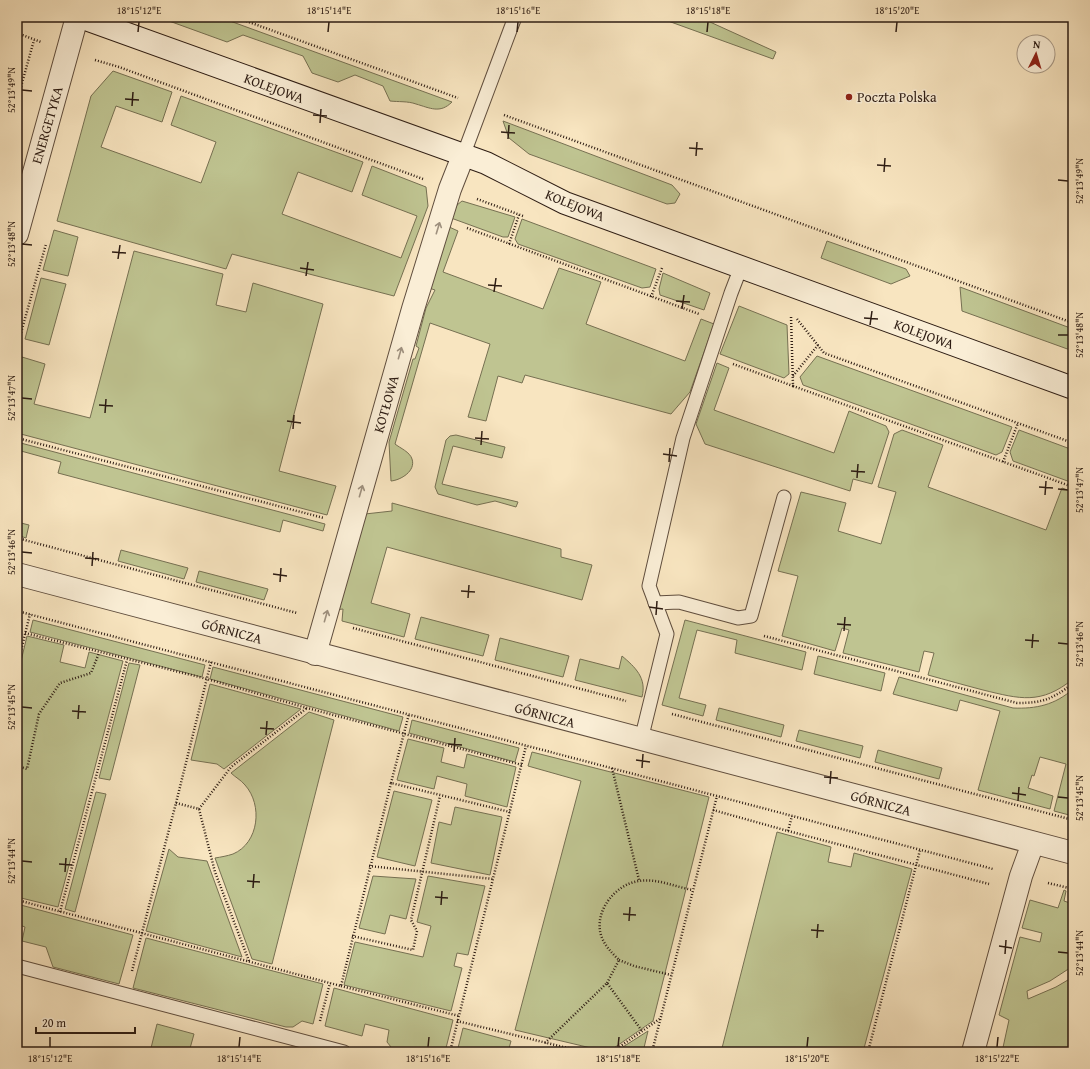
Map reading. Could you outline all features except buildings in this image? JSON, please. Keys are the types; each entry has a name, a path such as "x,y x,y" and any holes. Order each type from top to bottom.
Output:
{"street":[{"name":"KOLEJOWA","path":"79,17 486,164 565,203 1073,388"},
{"name":"ENERGETYKA","path":"17,234 79,17"},
{"name":"KOTŁOWA","path":"315,654 413,309 441,218 463,156"},
{"name":"GÓRNICZA","path":"17,574 315,654 1073,853"},
{"path":"973,1052 1021,876 1033,843"}],"lane":[{"path":"463,156 513,22"},
{"path":"641,740 667,634 649,586 683,438 731,293 741,268"},
{"path":"655,603 679,602 738,618 751,616 784,497"},
{"path":"17,966 344,1052"}],"path":[{"path":"235,17 1073,323"},
{"path":"17,101 34,40"},
{"path":"96,61 119,67 430,181"},
{"path":"509,244 519,215"},
{"path":"441,218 702,315"},
{"path":"651,297 662,268"},
{"path":"791,316 793,386"},
{"path":"793,377 818,345"},
{"path":"726,361 1073,487"},
{"path":"1002,462 1018,423"},
{"path":"17,438 328,519"},
{"path":"17,538 1073,820"},
{"path":"17,611 980,865"},
{"path":"295,613 302,611"},
{"path":"17,667 30,614"},
{"path":"25,633 99,653 207,679 307,708 522,765"},
{"path":"761,635 1017,703 1037,703 1052,698 1073,684"},
{"path":"17,766 27,769 39,714 60,683 91,673 99,653"},
{"path":"60,912 127,660"},
{"path":"126,994 211,662"},
{"path":"199,809 232,766 307,708"},
{"path":"340,986 369,866 409,714"},
{"path":"450,1052 526,746"},
{"path":"612,768 639,880"},
{"path":"391,783 510,812"},
{"path":"352,936 413,950 417,930 411,920 440,796"},
{"path":"652,1052 717,796"},
{"path":"176,803 199,809"},
{"path":"199,809 215,872 249,962"},
{"path":"713,810 992,884"},
{"path":"788,831 792,816"},
{"path":"868,1052 920,850"},
{"path":"369,866 493,879"},
{"path":"671,976 634,966 619,960 610,952 602,937 601,922 603,910 612,895 624,885 639,880 655,880 693,890"},
{"path":"1056,885 1073,889"},
{"path":"17,900 141,934 459,1016"},
{"path":"545,1043 607,983 619,960"},
{"path":"314,1044 330,983"},
{"path":"607,983 642,1031"},
{"path":"612,1052 661,1018"},
{"path":"458,1021 584,1052"}],"green space":[{"path":"158,17 219,17 452,102 448,106 435,109 410,102 390,101 383,86 355,75 338,82 312,73 303,56 243,35 227,42"},
{"path":"657,17 699,17 776,52 773,59"},
{"path":"113,71 172,92 162,122 116,106 101,147 201,183 216,142 171,125 181,96 363,162 352,192 298,172 282,214 401,258 417,216 362,195 372,166 426,187 428,206 394,296 232,254 226,269 57,221 91,96"},
{"path":"503,121 672,185 680,194 675,203 667,204 529,154 509,138"},
{"path":"462,201 515,217 508,237 503,237 451,218 457,205"},
{"path":"522,219 656,269 650,287 642,288 518,244 515,239"},
{"path":"447,226 458,231 443,272 543,309 559,268 601,282 586,324 685,361 701,319 714,324 690,392 671,414 525,375 522,383 498,376 486,421 468,417 490,344 430,323 395,444 407,452 413,463 407,474 399,479 391,481 389,442 413,359 415,359 419,348 416,346 426,308 435,290 426,287"},
{"path":"54,230 78,237 68,276 43,270"},
{"path":"827,241 906,269 910,276 891,284 821,258"},
{"path":"134,251 223,274 216,305 246,312 253,283 323,304 279,471 336,486 327,515 17,433 17,378 22,357 45,364 34,404 90,418"},
{"path":"663,273 710,293 704,310 660,295 659,289"},
{"path":"41,278 66,284 49,345 25,339"},
{"path":"960,287 1073,329 1073,351 962,311"},
{"path":"739,306 787,325 789,374 784,378 720,354"},
{"path":"817,356 1012,427 1002,452 996,455 803,385 800,377"},
{"path":"717,363 729,368 714,410 834,453 849,411 886,426 889,432 872,484 853,479 850,491 705,444 696,424"},
{"path":"902,430 943,445 928,487 1046,530 1062,488 1073,492 1073,679 1051,693 1030,698 1008,696 928,675 934,653 924,651 919,672 843,653 849,630 842,628 835,651 782,636 798,576 778,571 801,492 846,503 838,531 881,544 896,492 878,487 894,434"},
{"path":"1019,430 1073,450 1073,483 1013,461 1010,452"},
{"path":"456,435 505,447 502,458 453,446 442,484 518,502 516,507 495,501 477,505 438,494 435,487 446,440 450,436"},
{"path":"17,442 325,524 323,531 283,520 280,532 58,473 61,462 21,451 17,466"},
{"path":"392,503 561,549 561,557 592,565 582,600 387,547 371,603 410,614 404,637 342,621 343,609 334,610 365,514 392,511"},
{"path":"17,522 29,525 26,538 17,535"},
{"path":"121,550 188,568 184,579 118,561"},
{"path":"199,571 268,589 264,600 196,582"},
{"path":"421,617 489,635 483,656 415,639"},
{"path":"33,620 205,665 202,677 30,632"},
{"path":"685,620 806,652 802,670 735,653 737,640 697,630 679,698 706,705 703,716 662,705"},
{"path":"27,636 64,645 60,662 85,668 89,652 123,661 58,907 17,897 17,678"},
{"path":"500,638 569,656 563,677 495,660"},
{"path":"622,656 639,674 643,684 642,697 575,680 580,659 619,669"},
{"path":"818,656 885,673 881,691 814,674"},
{"path":"129,663 140,665 110,780 99,778"},
{"path":"213,667 403,717 399,731 210,679"},
{"path":"899,677 1013,708 1030,708 1045,705 1059,699 1073,689 1073,816 1054,811 1066,764 1040,757 1034,776 1032,775 1028,788 1053,796 1050,809 978,790 1000,711 960,700 957,711 893,694"},
{"path":"210,684 301,709 224,769 217,764 191,760"},
{"path":"719,708 784,725 781,737 716,720"},
{"path":"309,712 334,720 272,964 252,959 215,858 233,854 242,849 253,833 256,823 256,813 251,793 243,783 231,773"},
{"path":"412,720 519,748 515,762 409,733"},
{"path":"799,730 863,746 860,758 796,741"},
{"path":"408,739 444,748 441,762 464,768 467,754 516,767 507,807 465,796 467,784 437,776 434,789 397,780"},
{"path":"878,750 942,768 939,779 875,762"},
{"path":"532,752 709,797 653,1021 608,1052 515,1030 581,781 528,766"},
{"path":"394,791 432,800 415,866 377,857"},
{"path":"96,792 106,794 75,912 65,909"},
{"path":"455,807 502,817 490,875 431,863 439,822 451,825"},
{"path":"777,832 831,847 828,862 851,867 854,853 912,869 863,1052 721,1052"},
{"path":"169,849 178,857 207,861 242,957 146,931"},
{"path":"373,876 416,879 406,919 390,915 385,934 359,928"},
{"path":"428,876 485,886 468,955 457,953 454,966 462,968 451,1011 344,985 355,942 423,957 431,926 417,922"},
{"path":"1064,890 1066,891 1064,901 1073,904 1073,966 1050,981 1027,991 1028,999 1056,987 1073,977 1073,1052 1002,1052 1009,1020 999,1015 1020,937 1040,942 1042,933 1022,928 1030,900 1058,908"},
{"path":"17,904 133,935 119,984 53,967 46,947 22,941 25,927 17,924"},
{"path":"146,938 323,984 313,1024 302,1021 293,1027 286,1027 133,988"},
{"path":"334,988 453,1020 445,1052 395,1052 387,1042 389,1030 365,1024 362,1036 325,1026"},
{"path":"157,1024 194,1034 189,1052 150,1052"},
{"path":"463,1028 511,1041 508,1052 457,1052"},
{"path":"648,1031 643,1052 615,1052"}],"place":[{"name":"Poczta Polska","path":"849,97"}]}
